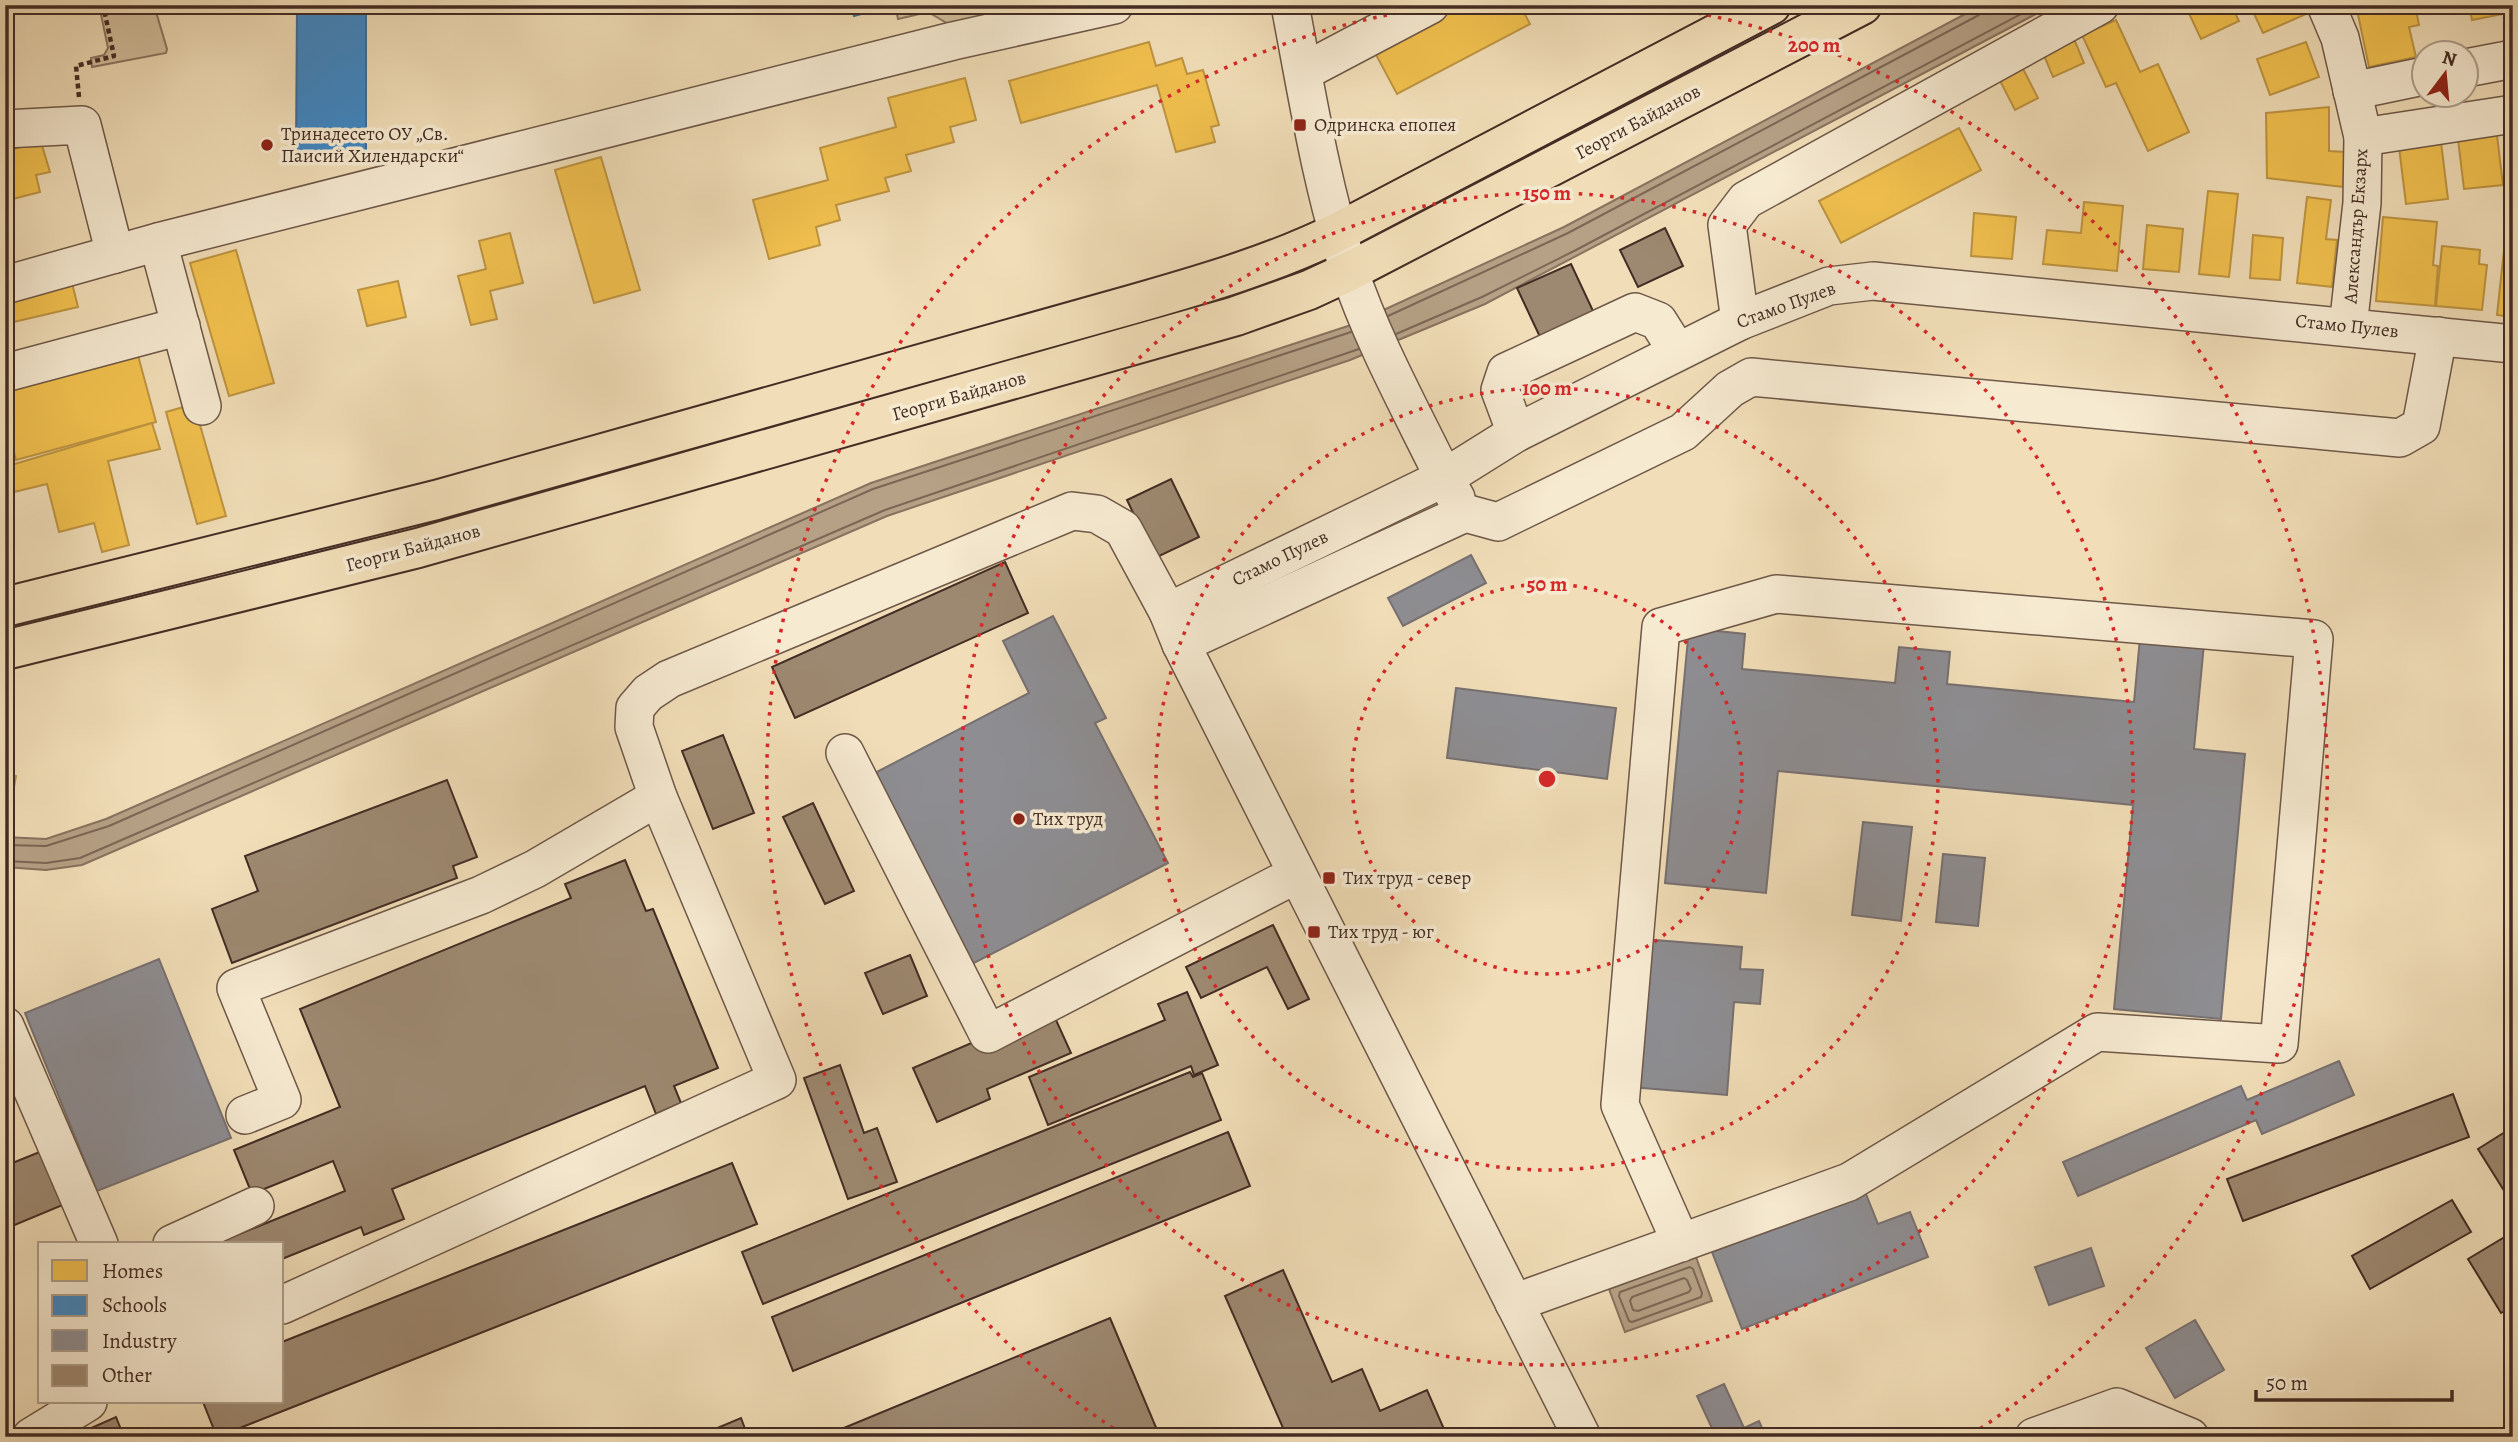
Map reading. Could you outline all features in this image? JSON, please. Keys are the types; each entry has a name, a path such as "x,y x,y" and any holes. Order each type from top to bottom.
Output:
{"main road":[{"name":"Георги Байданов","path":"5,607 436,500 1108,312 1296,253 1771,5"},
{"name":"Георги Байданов","path":"5,650 405,551 1236,316 1309,290 1350,271 1862,5"}],"street":[{"path":"5,285 159,242 953,41 1114,5"},
{"path":"1290,5 1328,198 1350,271 1382,350 1444,478 1465,513"},
{"path":"1303,72 1430,5"},
{"path":"1740,321 1727,225 1746,200 2100,5"},
{"name":"Александър Екзарх","path":"2326,5 2340,38 2363,136 2362,203 2348,327"},
{"path":"2480,65 2513,59"},
{"path":"2352,91 2410,79"},
{"path":"2363,136 2513,114"},
{"path":"5,129 82,125 115,254"},
{"path":"159,242 202,406"},
{"name":"Стамо Пулев","path":"1175,628 1444,478 1516,433 1740,321 1829,286 1873,281 2513,344"},
{"path":"1516,433 1500,390 1506,372 1635,312 1658,321 1691,345 1730,388"},
{"path":"5,373 181,326"},
{"path":"1175,628 1465,513 1498,522 1682,432 1730,388 1751,377 2400,438 2421,426 2438,336"},
{"path":"284,1304 777,1080 658,797 634,727 635,708 648,693 669,679 1072,511 1097,514 1123,529 1582,1437"},
{"path":"1514,1303 1681,1243 1849,1182 2097,1031 2279,1044 2314,639 1776,594 1661,627 1620,1105 1681,1243"},
{"path":"845,752 988,1034 1297,874"},
{"path":"245,1115 282,1101 236,988 481,895 535,869 658,797"},
{"path":"5,1026 98,1242"},
{"path":"176,1242 255,1206"},
{"path":"31,1437 85,1404"},
{"path":"2034,1437 2117,1407 2190,1437"}],"path":[{"path":"82,125 76,66 114,56 103,5"}],"shaded area":[{"path":"99,5 154,5 166,53 92,67 91,58 104,55 108,48"},
{"path":"895,5 1028,5 950,25 928,12 898,19"}],"water":[{"path":"1982,5 2053,5 1485,304 1350,360 887,516 82,865 46,870 5,867 5,837 46,839 106,819 871,483 1351,325 1564,227"},
{"path":"1696,1257 1712,1301 1625,1332 1609,1289"}],"building: Homes":[{"path":"1460,5 1520,5 1530,24 1397,94 1374,51"},
{"path":"2185,5 2231,5 2239,21 2201,39"},
{"path":"2250,5 2302,5 2306,14 2263,33"},
{"path":"2356,5 2415,5 2419,25 2409,27 2412,38 2410,58 2369,67"},
{"path":"2469,5 2513,5 2513,12 2472,20"},
{"path":"2116,20 2140,72 2158,64 2189,132 2148,151 2116,83 2106,87 2082,35"},
{"path":"2074,39 2084,63 2053,77 2043,53"},
{"path":"1149,42 1156,66 1182,58 1187,74 1203,70 1219,125 1211,127 1215,142 1176,152 1157,85 1021,123 1009,81"},
{"path":"2306,42 2319,77 2270,95 2257,59"},
{"path":"2019,61 2038,98 2015,110 1996,73"},
{"path":"965,78 976,120 950,127 954,142 906,155 911,171 885,178 889,191 836,205 840,220 816,227 820,245 769,259 753,200 828,180 820,148 896,127 888,98"},
{"path":"2329,107 2329,151 2345,152 2343,187 2267,178 2266,113"},
{"path":"2496,127 2503,185 2464,189 2457,131"},
{"path":"1959,128 1981,170 1841,243 1819,201"},
{"path":"2440,134 2448,199 2406,204 2398,139"},
{"path":"41,142 50,172 36,175 40,192 5,201 5,151"},
{"path":"601,157 640,290 594,303 555,170"},
{"path":"2208,191 2238,194 2229,277 2199,274"},
{"path":"2307,197 2331,200 2326,239 2337,240 2332,287 2297,283"},
{"path":"2084,202 2123,206 2117,271 2043,264 2047,230 2081,233"},
{"path":"1974,213 2016,217 2012,259 1971,256"},
{"path":"2383,217 2437,222 2433,265 2438,266 2435,306 2376,301"},
{"path":"2147,225 2183,229 2179,272 2143,269"},
{"path":"510,233 523,283 490,291 497,319 471,325 458,276 486,269 479,241"},
{"path":"2253,235 2283,238 2280,280 2250,278"},
{"path":"2442,246 2480,250 2479,264 2487,265 2482,310 2436,306"},
{"path":"236,250 274,383 229,396 190,263"},
{"path":"2504,250 2513,251 2513,317 2497,315"},
{"path":"70,275 78,307 5,324 5,290"},
{"path":"398,281 406,317 367,326 358,290"},
{"path":"136,348 156,422 16,460 5,419 5,383"},
{"path":"194,404 226,516 197,524 166,412"},
{"path":"152,423 160,449 108,461 129,545 102,552 94,523 59,532 47,484 14,492 8,466"},
{"path":"5,774 16,776 10,810 5,809"}],"building: Schools":[{"path":"297,5 366,5 366,151 296,153"},
{"path":"851,5 894,5 854,16"}],"building: Industry":[{"path":"1471,555 1486,583 1403,626 1388,598"},
{"name":"Тих труд","path":"1053,616 1106,718 1095,723 1168,863 970,965 871,775 1029,693 1003,641"},
{"path":"1689,628 1745,634 1742,669 1895,683 1899,647 1950,652 1947,684 2134,702 2140,638 2204,644 2194,749 2245,754 2221,1019 2114,1009 2133,805 1778,771 1766,893 1665,883"},
{"path":"1456,688 1616,708 1607,779 1447,758"},
{"path":"1863,822 1912,827 1901,921 1852,915"},
{"path":"1943,854 1985,858 1978,926 1936,922"},
{"path":"1642,939 1742,947 1740,969 1763,970 1760,1004 1734,1002 1727,1095 1631,1087"},
{"path":"159,959 231,1138 97,1191 25,1013"},
{"path":"2339,1061 2354,1095 2262,1134 2256,1120 2078,1196 2063,1162 2241,1086 2247,1100"},
{"path":"1860,1179 1878,1224 1910,1212 1928,1257 1742,1329 1712,1252 1842,1202"},
{"path":"2091,1248 2104,1286 2049,1305 2035,1267"},
{"path":"2195,1320 2224,1370 2175,1398 2146,1348"},
{"path":"1724,1384 1744,1428 1759,1421 1766,1437 1716,1437 1697,1396"}],"building: Other":[{"path":"1665,228 1683,266 1638,287 1620,250"},
{"path":"1571,264 1594,313 1540,337 1517,288"},
{"path":"1171,479 1199,537 1155,558 1127,500"},
{"path":"1005,562 1028,613 795,718 772,667"},
{"path":"723,735 754,813 713,829 682,751"},
{"path":"447,780 477,857 453,866 457,878 232,963 212,909 258,891 245,856"},
{"path":"813,803 854,891 825,904 783,817"},
{"path":"625,860 646,911 653,909 718,1068 674,1086 681,1103 656,1114 645,1086 392,1189 404,1219 364,1235 361,1227 284,1258 284,1242 220,1242 345,1191 333,1161 252,1194 234,1150 340,1107 300,1009 571,898 565,884"},
{"path":"1273,925 1309,999 1288,1009 1267,967 1201,998 1186,967"},
{"path":"910,955 927,996 883,1014 865,973"},
{"path":"1187,992 1218,1065 1194,1075 1191,1066 1048,1125 1029,1077 1165,1020 1158,1004"},
{"path":"1051,1009 1071,1053 987,1089 990,1099 937,1122 913,1068"},
{"path":"840,1065 864,1133 877,1128 897,1182 848,1199 804,1078"},
{"path":"1190,1072 1193,1077 1202,1073 1221,1120 763,1304 742,1252"},
{"path":"5,1075 15,1096 5,1100"},
{"path":"2453,1094 2469,1137 2243,1221 2227,1179"},
{"path":"2513,1127 2513,1205 2478,1149"},
{"path":"1228,1132 1250,1186 793,1371 772,1317"},
{"path":"42,1151 65,1204 5,1229 5,1166"},
{"path":"732,1163 757,1224 217,1437 204,1404 284,1404 284,1341"},
{"path":"2452,1200 2471,1232 2370,1289 2352,1256"},
{"path":"2513,1232 2513,1306 2501,1313 2468,1259"},
{"path":"1283,1270 1332,1382 1362,1369 1380,1411 1427,1390 1447,1436 1287,1437 1225,1296"},
{"path":"1110,1318 1160,1437 822,1437"},
{"path":"116,1417 124,1437 71,1437"},
{"path":"741,1418 748,1437 712,1437 710,1431"}],"place":[{"name":"Одринска епопея","path":"1300,125"},
{"name":"Тринадесето ОУ „Св. Паисий Хилендарски“","path":"267,145"},
{"name":"Тих труд","path":"1019,819"},
{"name":"Тих труд - север","path":"1329,878"},
{"name":"Тих труд - юг","path":"1314,932"}]}
